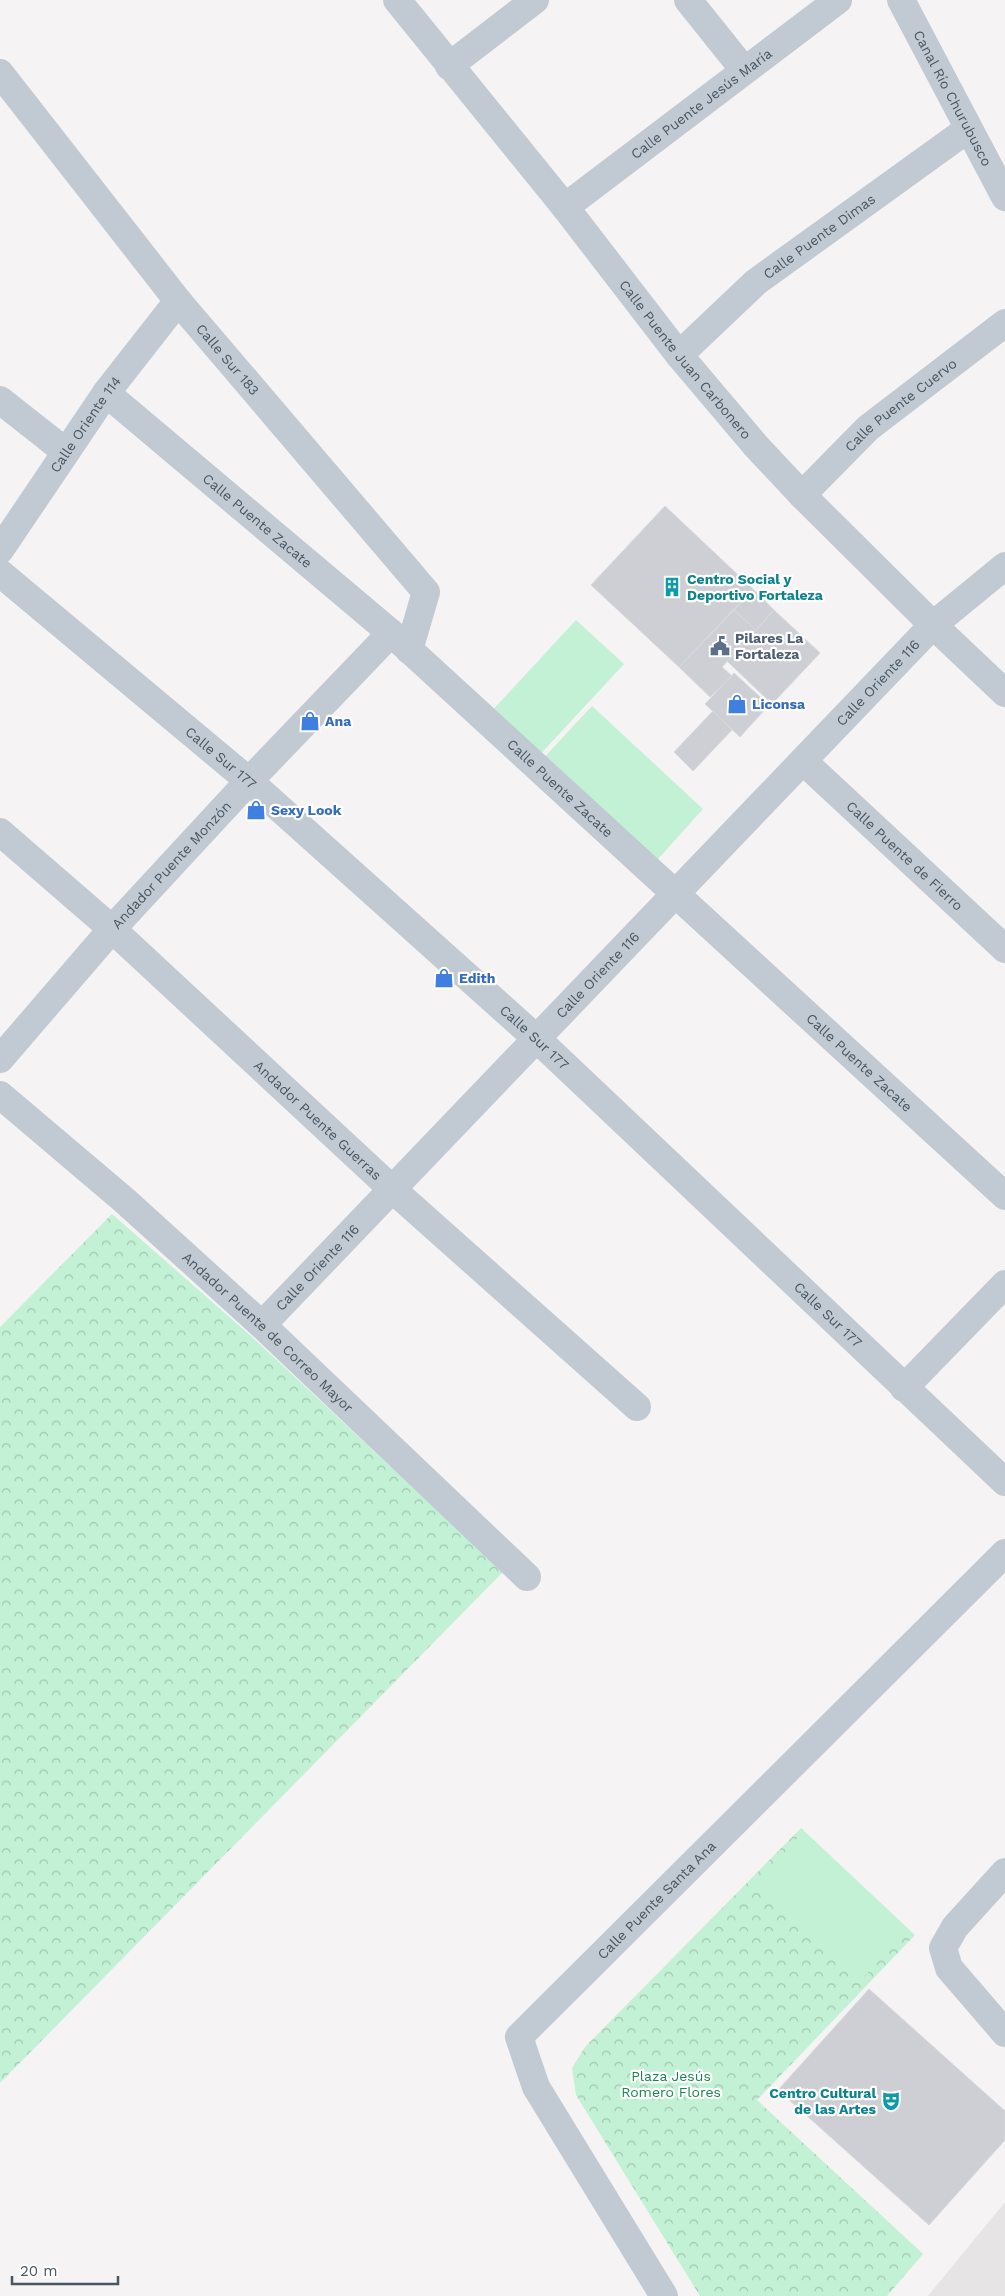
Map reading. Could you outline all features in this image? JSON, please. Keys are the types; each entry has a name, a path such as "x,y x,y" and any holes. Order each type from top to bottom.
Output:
{"street":[{"name":"Calle Puente Juan Carbonero","path":"397,0 565,207 679,355 756,446 802,495 933,625 1005,693"},
{"path":"449,66 534,0"},
{"path":"688,0 744,70"},
{"name":"Calle Puente Jesús María","path":"565,207 838,0"},
{"name":"Canal Río Churubusco","path":"901,0 1005,197"},
{"name":"Calle Sur 183","path":"1,76 178,301 426,592 400,641"},
{"name":"Calle Puente Dimas","path":"679,355 756,282 968,129"},
{"name":"Calle Oriente 114","path":"0,550 106,393 178,301"},
{"name":"Calle Puente Cuervo","path":"802,495 868,428 1005,323"},
{"name":"Calle Puente Zacate","path":"106,393 400,641 1005,1196"},
{"path":"0,400 66,452"},
{"name":"Calle Oriente 116","path":"262,1325 933,625 1005,566"},
{"name":"Calle Sur 177","path":"0,573 249,781 537,1039 1005,1482"},
{"name":"Andador Puente Monzón","path":"0,1059 112,929 249,781 400,641"},
{"name":"Calle Puente de Fierro","path":"803,761 1005,949"},
{"name":"Andador Puente Guerras","path":"0,832 112,929 392,1189 637,1407"},
{"name":"Andador Puente de Correo Mayor","path":"0,1094 124,1200 262,1325 527,1578"},
{"path":"904,1388 1005,1284"},
{"name":"Calle Puente Santa Ana","path":"664,2296 536,2087 519,2037 1005,1553"},
{"path":"1005,1872 955,1927 942,1948 949,1968 1005,2033"}],"shaded area":[{"path":"1005,2202 1005,2296 928,2296"}],"green space":[{"path":"576,620 624,664 535,760 488,715"},
{"path":"592,706 703,809 649,869 537,765"},
{"path":"112,1214 251,1336 503,1572 0,2083 0,1327"},
{"name":"Plaza Jesús Romero Flores","path":"801,1828 915,1935 757,2100 923,2254 887,2296 700,2296 576,2095 572,2068 585,2047"},
{"path":"802,1833 906,1932 860,1981 756,1884"}],"building":[{"name":"Centro Social y Deportivo Fortaleza","path":"665,506 753,589 679,667 591,585"},
{"path":"753,589 774,610 756,630 734,610"},
{"name":"Pilares La Fortaleza","path":"734,610 756,630 722,667 732,676 710,697 679,667"},
{"path":"774,610 820,653 772,704 727,661"},
{"name":"Liconsa","path":"734,673 769,705 740,737 705,704"},
{"path":"713,711 732,730 693,771 674,752"},
{"name":"Centro Cultural de las Artes","path":"869,1989 1005,2111 1005,2140 929,2225 778,2090"}],"place":[{"name":"Centro Social y Deportivo Fortaleza","path":"672,587"},
{"name":"Pilares La Fortaleza","path":"720,646"},
{"name":"Liconsa","path":"737,704"},
{"name":"Ana","path":"310,721"},
{"name":"Sexy Look","path":"256,810"},
{"name":"Edith","path":"444,978"},
{"name":"Centro Cultural de las Artes","path":"891,2101"}]}
